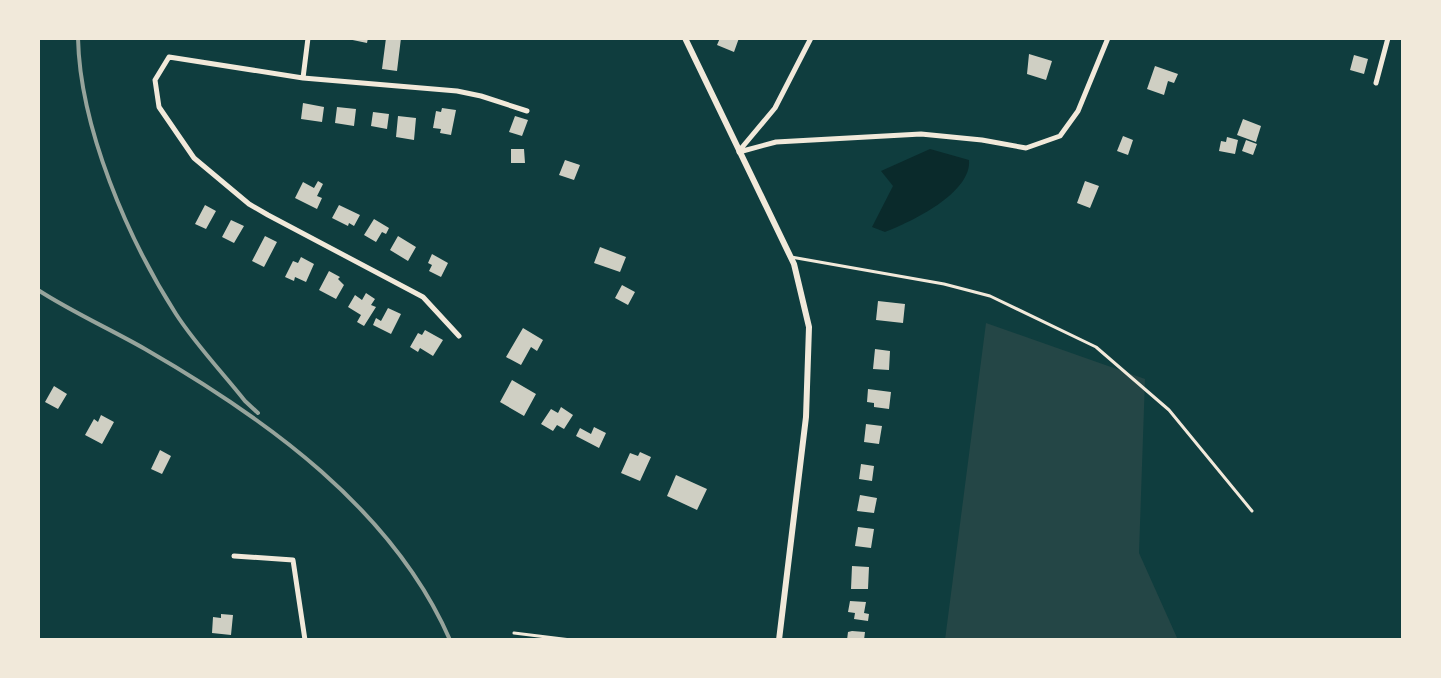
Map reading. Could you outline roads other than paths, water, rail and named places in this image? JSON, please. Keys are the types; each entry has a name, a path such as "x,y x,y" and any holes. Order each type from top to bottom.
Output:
{"street":[{"path":"303,78 308,38"},
{"path":"685,38 791,257 809,327 806,417 779,640"},
{"path":"738,152 775,108 811,38"},
{"path":"738,152 776,142 921,134 1026,148 1060,136 1078,111 1108,38"},
{"path":"1376,83 1388,38"},
{"path":"459,336 423,297 249,204 194,158 159,107 155,80 169,57 303,78 457,91 527,111"},
{"path":"234,556 293,560 305,640"}],"lane":[{"path":"791,257 944,284 990,296 1096,347 1169,410 1252,511"},
{"path":"514,633 571,640"}],"railway":[{"path":"78,38 87,109 124,217 158,284 184,325 258,413"},
{"path":"38,290 190,376 235,405 321,471 395,549 425,593 450,640"}]}
